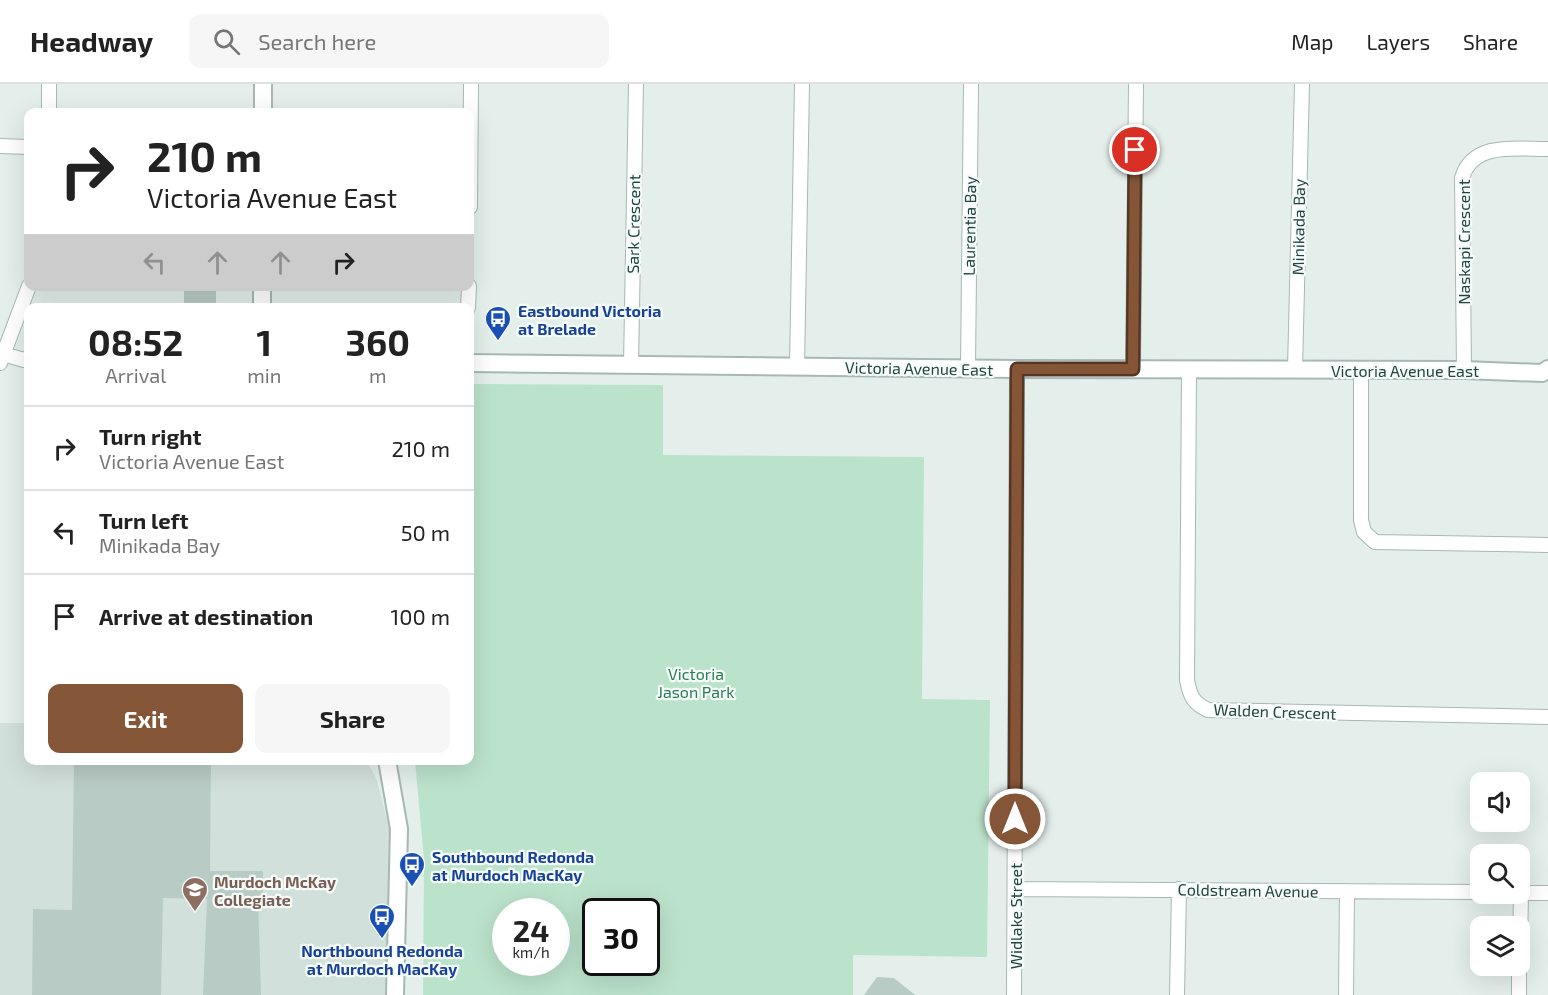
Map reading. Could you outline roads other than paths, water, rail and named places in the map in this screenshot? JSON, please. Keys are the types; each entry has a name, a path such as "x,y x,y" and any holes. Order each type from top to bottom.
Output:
{"street":[{"path":"49,84 49,108"},
{"path":"262,108 263,84"},
{"path":"471,84 471,108"},
{"name":"Sark Crescent","path":"631,365 636,84"},
{"path":"797,367 802,84"},
{"name":"Laurentia Bay","path":"968,368 971,84"},
{"path":"1133,369 1136,84"},
{"name":"Minikada Bay","path":"1294,369 1302,84"},
{"path":"0,146 24,147"},
{"name":"Naskapi Crescent","path":"1464,370 1462,178 1466,165 1474,157 1500,149 1548,149"},
{"path":"23,319 2,359 24,360"},
{"name":"Victoria Avenue East","path":"474,363 1546,372"},
{"name":"Widlake Street","path":"1014,995 1017,369"},
{"name":"Walden Crescent","path":"1189,369 1187,680 1190,695 1196,705 1208,710 1548,717"},
{"path":"1361,371 1361,520 1364,532 1375,542 1548,545"},
{"path":"388,765 399,829 395,995"},
{"name":"Coldstream Avenue","path":"1015,889 1470,892"},
{"path":"1177,995 1179,889"},
{"path":"1346,995 1347,891"},
{"path":"1530,893 1548,893"},
{"path":"1519,976 1519,995"}],"place":[{"name":"Eastbound Victoria at Brelade","path":"498,342"},
{"name":"Southbound Redonda at Murdoch MacKay","path":"412,888"},
{"name":"Murdoch McKay Collegiate","path":"195,913"},
{"name":"Northbound Redonda at Murdoch MacKay","path":"382,940"}],"park label":[{"name":"Victoria Jason Park","path":"696,682"}]}
